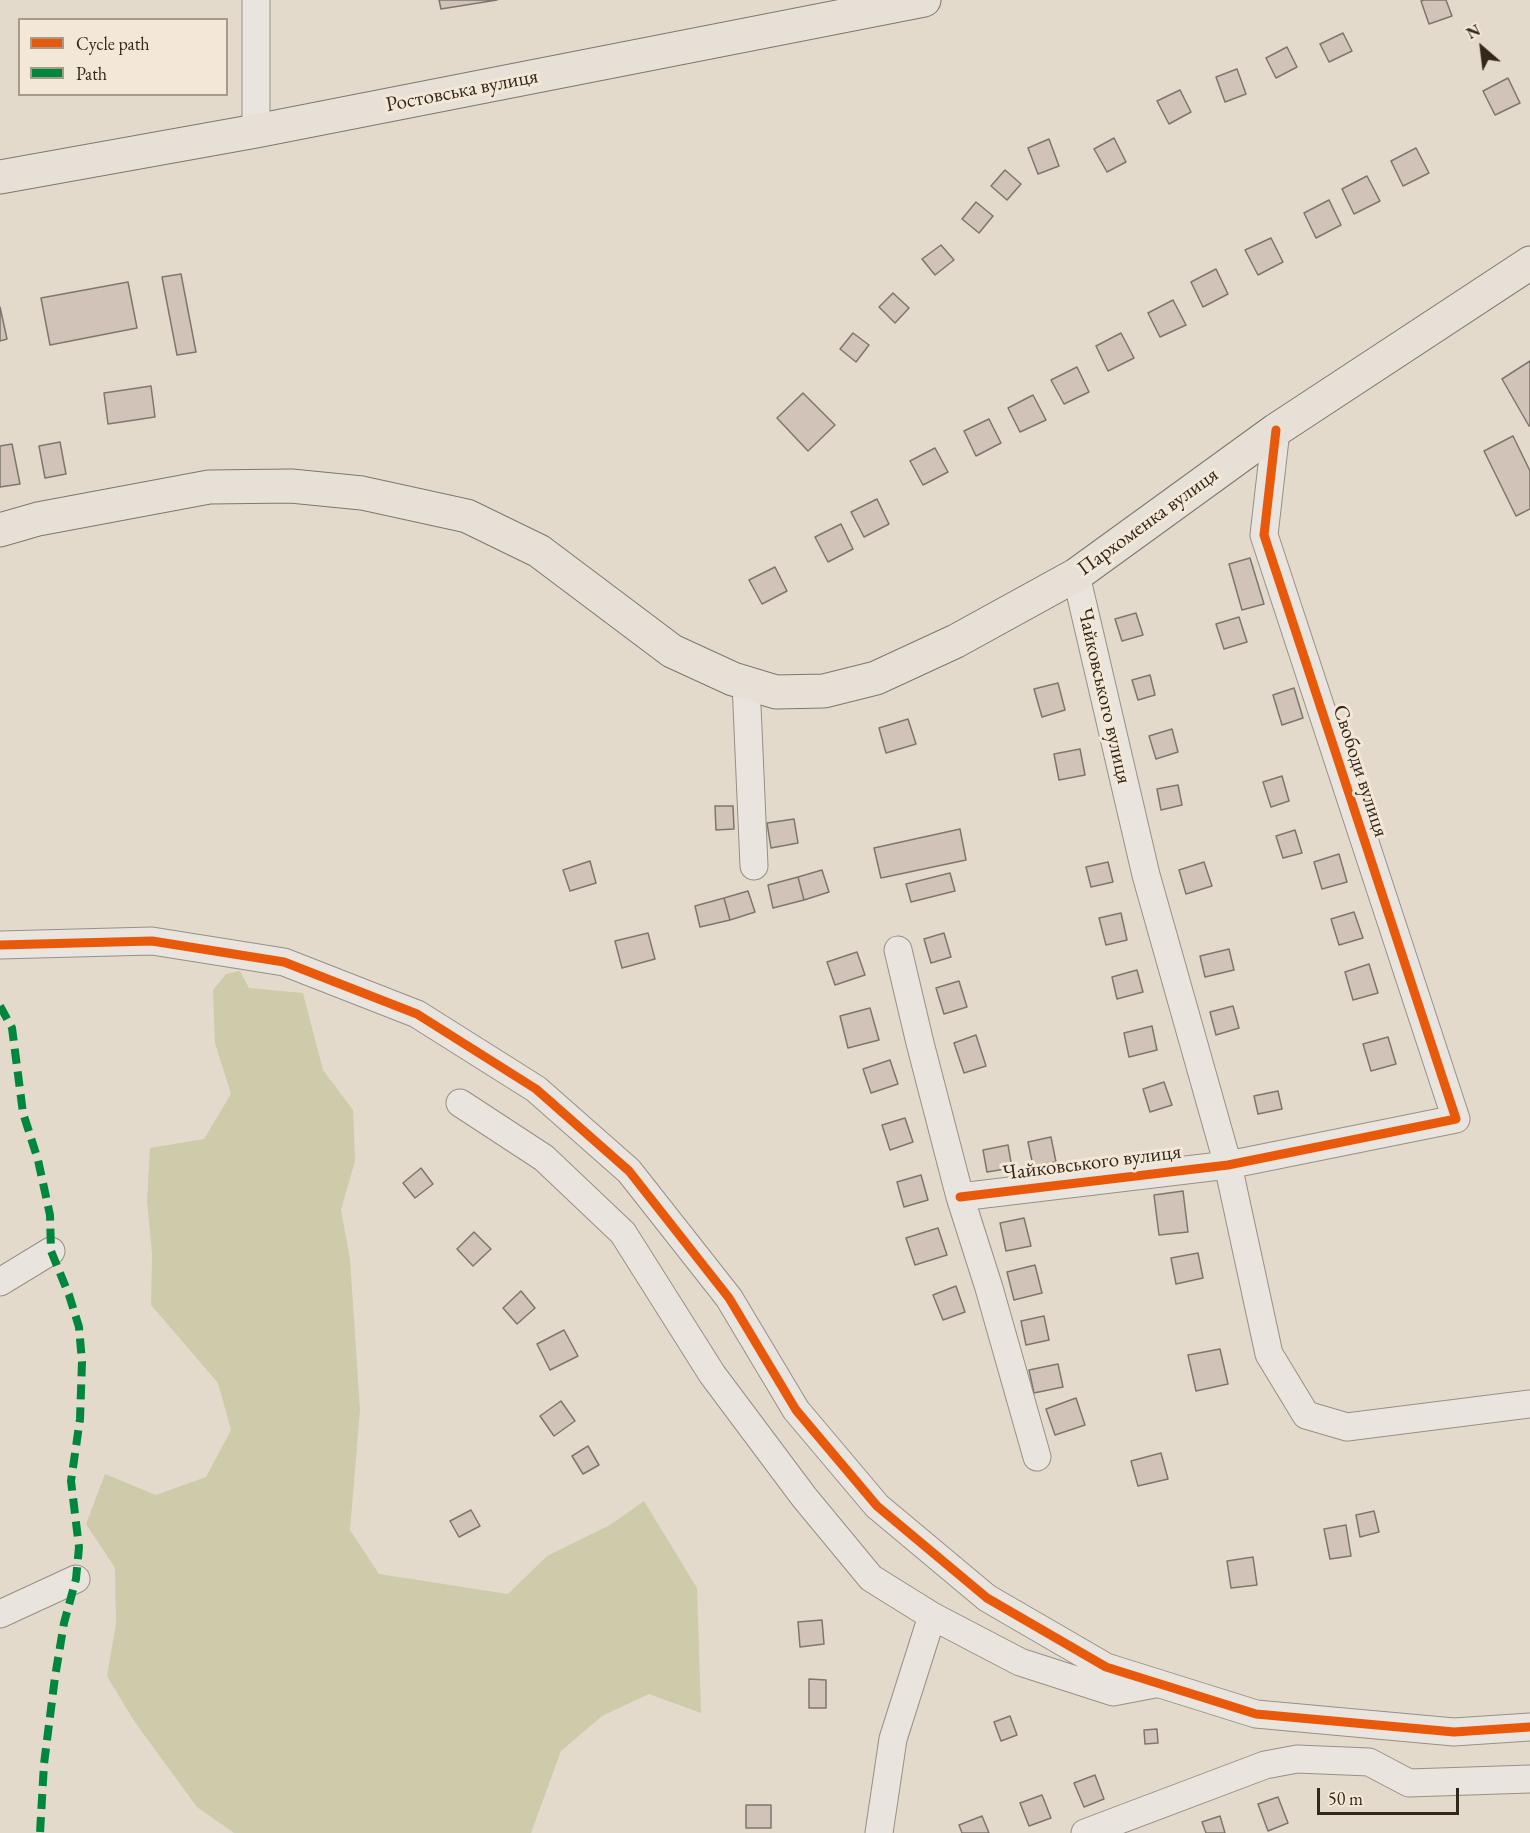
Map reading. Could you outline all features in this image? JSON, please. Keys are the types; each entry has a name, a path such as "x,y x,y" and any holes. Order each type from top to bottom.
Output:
{"main road":[{"name":"Ростовська вулиця","path":"0,177 256,131 924,0"},
{"name":"Пархоменка вулиця","path":"0,530 38,519 209,487 291,486 362,493 466,516 539,551 672,651 740,681 776,692 824,692 876,678 956,641 1076,575 1276,430 1530,263"}],"street":[{"path":"256,0 256,131"},
{"name":"Свободи вулиця","path":"1228,1165 1456,1119 1264,535 1276,430"},
{"name":"Чайковського вулиця","path":"1076,575 1146,875 1228,1165 1269,1354 1306,1416 1347,1427 1530,1404"},
{"path":"740,681 754,866"},
{"path":"0,945 152,941 284,962 417,1014 536,1089 629,1171 729,1298 796,1410 877,1506 987,1598 1106,1667 1256,1714 1454,1732 1530,1727"},
{"path":"898,950 960,1197 989,1288 1037,1457"},
{"path":"460,1103 544,1158 623,1233 712,1374 804,1497 871,1578 932,1616 1020,1662 1113,1692 1160,1684"},
{"name":"Чайковського вулиця","path":"960,1197 1228,1165"},
{"path":"0,1282 51,1251"},
{"path":"0,1614 76,1579"},
{"path":"879,1833 893,1739 932,1616"},
{"path":"1086,1833 1265,1765 1297,1759 1369,1762 1409,1784 1530,1779"}],"shaded area":[{"path":"240,971 249,988 303,993 323,1070 353,1110 355,1161 341,1210 350,1259 360,1410 350,1530 379,1574 508,1594 547,1556 610,1525 644,1501 697,1588 701,1713 649,1694 602,1716 561,1751 531,1833 234,1833 197,1807 134,1721 107,1676 116,1624 115,1568 86,1524 105,1474 156,1495 206,1477 231,1430 218,1383 151,1305 152,1254 147,1201 150,1148 204,1139 231,1094 215,1043 213,990 226,974"}],"building":[{"path":"439,0 497,0 441,9"},
{"path":"1446,0 1452,16 1429,24 1421,1"},
{"path":"1343,33 1352,51 1329,62 1320,44"},
{"path":"1287,47 1297,67 1276,78 1266,58"},
{"path":"1237,69 1246,94 1225,102 1216,77"},
{"path":"1508,78 1520,103 1495,115 1483,91"},
{"path":"1180,90 1191,112 1169,124 1157,101"},
{"path":"1114,138 1126,162 1107,172 1094,149"},
{"path":"1049,139 1059,166 1038,174 1028,148"},
{"path":"1416,148 1429,173 1403,186 1391,161"},
{"path":"1005,170 1021,184 1007,200 991,186"},
{"path":"1367,176 1380,201 1354,214 1342,189"},
{"path":"1329,200 1341,225 1316,238 1304,213"},
{"path":"976,202 993,216 979,233 962,219"},
{"path":"1271,238 1283,262 1258,275 1245,250"},
{"path":"941,245 954,260 935,275 922,259"},
{"path":"1216,269 1228,294 1203,307 1191,282"},
{"path":"181,274 196,352 177,355 162,277"},
{"path":"128,282 137,328 50,345 41,298"},
{"path":"893,293 909,308 895,323 879,307"},
{"path":"1173,300 1186,325 1160,337 1148,313"},
{"path":"0,307 7,339 0,341"},
{"path":"853,333 869,345 856,362 840,349"},
{"path":"1121,333 1134,358 1108,371 1096,346"},
{"path":"1530,361 1530,426 1529,426 1502,379"},
{"path":"1077,367 1089,392 1064,404 1051,380"},
{"path":"151,386 155,417 108,424 104,393"},
{"path":"803,393 835,425 808,451 777,418"},
{"path":"1033,395 1046,420 1020,432 1008,408"},
{"path":"989,419 1001,443 976,456 964,431"},
{"path":"1513,436 1530,471 1530,509 1516,516 1484,451"},
{"path":"60,442 66,474 45,478 39,446"},
{"path":"12,444 20,484 0,487 0,446"},
{"path":"935,448 948,472 923,485 910,461"},
{"path":"877,499 889,524 864,537 851,512"},
{"path":"841,524 853,549 828,562 815,537"},
{"path":"1250,558 1264,604 1242,610 1229,564"},
{"path":"775,567 787,591 762,604 749,580"},
{"path":"1136,613 1143,635 1122,641 1115,619"},
{"path":"1239,617 1247,642 1224,649 1216,624"},
{"path":"1150,675 1155,695 1138,700 1132,680"},
{"path":"1058,683 1065,710 1042,717 1034,689"},
{"path":"1294,688 1303,718 1282,725 1273,695"},
{"path":"908,719 916,744 886,753 879,728"},
{"path":"1172,729 1178,752 1156,759 1149,736"},
{"path":"1080,749 1085,775 1059,780 1054,754"},
{"path":"1282,776 1289,801 1271,807 1263,782"},
{"path":"1178,785 1182,805 1161,810 1157,789"},
{"path":"715,806 733,806 734,829 716,830"},
{"path":"794,819 798,843 771,848 767,823"},
{"path":"960,829 966,860 881,878 874,848"},
{"path":"1295,830 1302,853 1283,858 1276,836"},
{"path":"1339,854 1347,882 1322,889 1314,862"},
{"path":"590,861 596,883 570,891 563,870"},
{"path":"1108,862 1113,882 1091,887 1086,867"},
{"path":"1204,862 1212,886 1186,894 1179,870"},
{"path":"822,870 829,892 804,900 798,877"},
{"path":"950,873 955,891 911,902 906,884"},
{"path":"798,877 804,900 773,908 768,885"},
{"path":"748,891 755,912 730,920 724,898"},
{"path":"724,898 730,920 700,927 695,906"},
{"path":"1354,912 1363,938 1339,945 1331,919"},
{"path":"1121,913 1127,940 1106,945 1099,918"},
{"path":"648,933 655,959 622,968 615,941"},
{"path":"944,933 951,957 931,963 924,939"},
{"path":"1229,949 1234,970 1205,977 1200,956"},
{"path":"857,952 865,975 835,985 827,962"},
{"path":"1369,964 1378,993 1353,1000 1345,972"},
{"path":"1137,970 1143,992 1117,999 1112,977"},
{"path":"959,981 967,1007 944,1014 936,988"},
{"path":"1233,1006 1239,1028 1216,1035 1210,1012"},
{"path":"870,1008 879,1040 848,1048 840,1016"},
{"path":"1152,1026 1157,1050 1129,1057 1124,1033"},
{"path":"976,1035 986,1066 964,1073 954,1043"},
{"path":"1388,1037 1396,1064 1371,1071 1363,1044"},
{"path":"890,1060 898,1084 871,1093 863,1069"},
{"path":"1164,1082 1172,1105 1150,1112 1143,1089"},
{"path":"1278,1091 1282,1109 1258,1114 1254,1096"},
{"path":"905,1118 913,1142 890,1150 882,1125"},
{"path":"1051,1137 1056,1162 1033,1166 1028,1142"},
{"path":"1008,1145 1012,1168 987,1172 983,1150"},
{"path":"421,1168 433,1184 415,1198 403,1183"},
{"path":"921,1175 928,1200 904,1207 897,1182"},
{"path":"1183,1191 1188,1232 1159,1235 1154,1195"},
{"path":"1024,1218 1031,1246 1006,1251 1000,1223"},
{"path":"938,1228 947,1255 915,1265 906,1238"},
{"path":"474,1232 491,1249 473,1266 457,1249"},
{"path":"1198,1253 1203,1278 1176,1284 1171,1258"},
{"path":"1035,1265 1042,1293 1014,1300 1007,1272"},
{"path":"956,1286 965,1312 943,1320 933,1295"},
{"path":"521,1291 535,1308 517,1324 503,1308"},
{"path":"1044,1316 1049,1340 1026,1345 1021,1321"},
{"path":"564,1330 578,1356 550,1370 537,1344"},
{"path":"1220,1349 1228,1384 1196,1391 1188,1355"},
{"path":"1058,1364 1063,1387 1034,1393 1029,1370"},
{"path":"1076,1398 1085,1425 1055,1435 1046,1409"},
{"path":"561,1401 575,1421 554,1436 540,1416"},
{"path":"588,1446 599,1465 583,1474 572,1456"},
{"path":"1161,1453 1168,1479 1138,1486 1131,1461"},
{"path":"471,1510 480,1526 459,1537 450,1521"},
{"path":"1374,1511 1379,1532 1360,1537 1356,1515"},
{"path":"1346,1525 1351,1556 1330,1559 1324,1529"},
{"path":"1253,1557 1257,1585 1231,1588 1227,1561"},
{"path":"822,1620 824,1644 800,1647 798,1622"},
{"path":"809,1679 826,1680 826,1708 809,1708"},
{"path":"1010,1716 1017,1735 1001,1741 994,1722"},
{"path":"1157,1729 1158,1743 1145,1744 1144,1730"},
{"path":"1095,1775 1104,1799 1084,1807 1074,1783"},
{"path":"1042,1795 1051,1818 1029,1826 1020,1803"},
{"path":"1278,1797 1288,1823 1268,1831 1258,1804"},
{"path":"746,1805 771,1805 771,1828 746,1828"},
{"path":"982,1816 989,1833 962,1833 959,1825"},
{"path":"1220,1816 1225,1833 1206,1833 1202,1822"}],"marked path":[{"path":"0,1006 12,1028 23,1113 38,1160 50,1215 51,1251 79,1327 82,1362 80,1419 71,1481 79,1547 76,1579 64,1623 55,1677 44,1764 40,1833"}],"cycle path":[{"path":"960,1197 1228,1165 1456,1119 1264,535 1276,430"},
{"path":"0,945 152,941 284,962 417,1014 536,1089 629,1171 729,1298 796,1410 877,1506 987,1598 1106,1667 1256,1714 1454,1732 1530,1727"}]}
